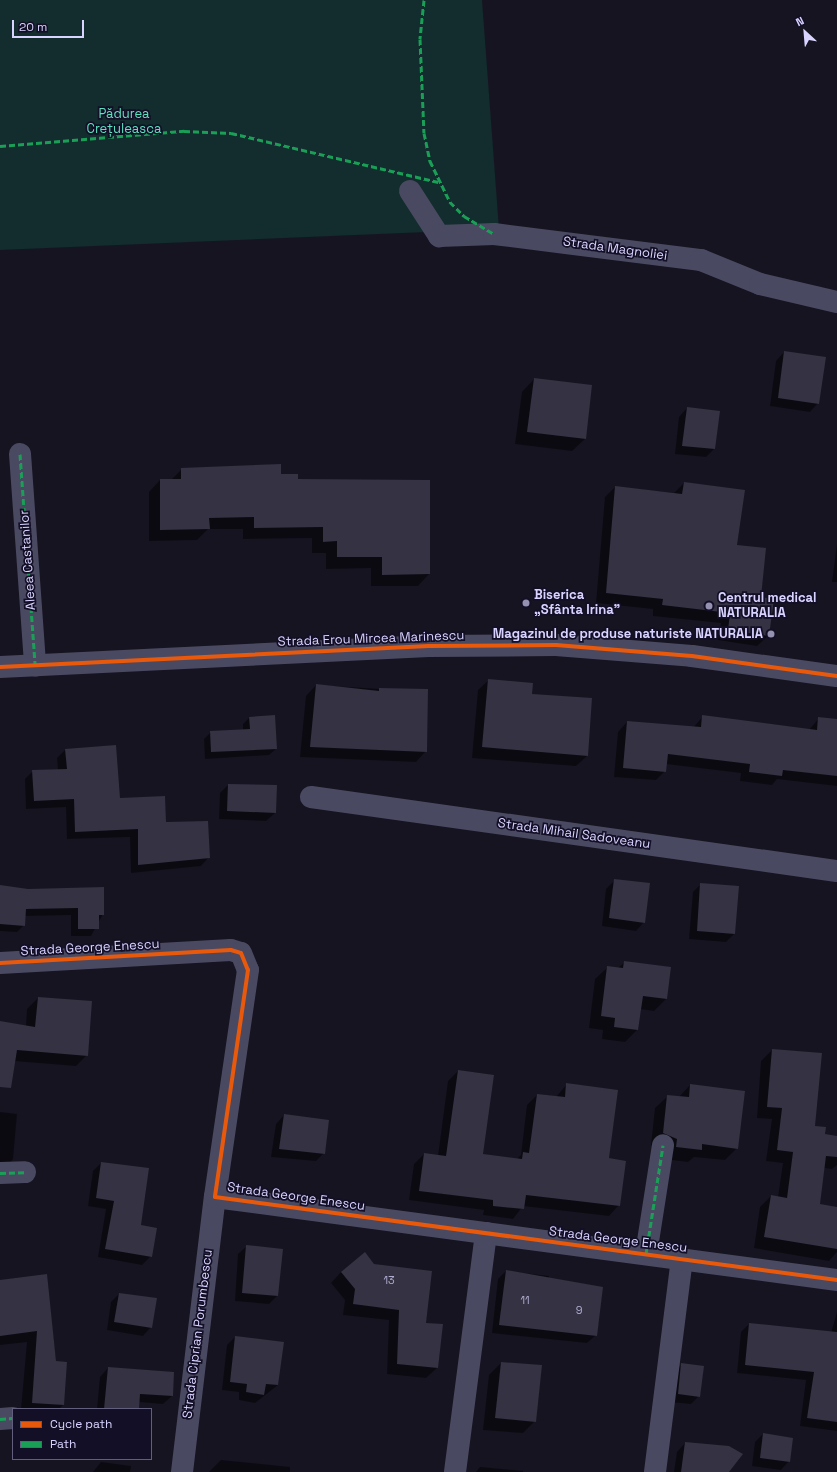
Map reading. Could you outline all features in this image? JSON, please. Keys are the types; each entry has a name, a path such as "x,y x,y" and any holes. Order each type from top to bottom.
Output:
{"street":[{"name":"Strada Magnoliei","path":"410,191 439,236 494,234 701,260 760,284 837,302"},
{"name":"Aleea Castanilor","path":"20,454 35,666"},
{"name":"Strada Erou Mircea Marinescu","path":"0,667 428,646 548,645 692,656 837,676"},
{"name":"Strada Mihail Sadoveanu","path":"311,797 837,871"},
{"name":"Strada George Enescu","path":"0,963 231,950 242,953 248,970 215,1196 837,1280"},
{"path":"646,1254 663,1145"},
{"path":"0,1173 26,1172"},
{"name":"Strada Ciprian Porumbescu","path":"182,1472 215,1196"},
{"path":"455,1472 486,1233"},
{"path":"655,1472 682,1259"},
{"path":"0,1419 12,1418"}],"green space":[{"name":"Pădurea Crețuleasca","path":"0,0 482,0 499,229 0,250"}],"building":[{"path":"784,351 826,357 819,404 778,398"},
{"path":"534,378 592,385 586,439 527,432"},
{"path":"687,407 720,411 715,449 682,446"},
{"path":"281,464 281,474 298,474 298,479 430,480 430,574 382,575 382,557 337,557 337,541 323,542 323,527 254,528 254,517 209,518 210,529 160,530 160,479 181,479 181,468"},
{"path":"684,482 745,490 737,545 766,548 761,597 774,599 769,636 728,630 730,613 662,605 663,599 606,593 615,486 682,494"},
{"path":"488,679 533,683 532,694 592,698 588,756 482,747"},
{"path":"316,684 379,691 379,688 428,689 427,752 310,747"},
{"path":"275,715 277,749 211,752 210,731 250,729 249,717"},
{"path":"702,715 817,730 818,717 837,719 837,776 783,770 782,776 749,772 750,764 668,754 666,772 623,768 627,721 701,727"},
{"path":"116,745 120,798 165,796 166,822 208,821 210,858 138,865 138,829 75,832 74,799 34,801 32,770 67,769 65,749"},
{"path":"228,784 277,785 276,813 227,811"},
{"path":"614,879 650,883 645,923 609,918"},
{"path":"700,883 739,886 735,934 697,931"},
{"path":"0,885 28,889 104,887 104,915 99,915 99,929 78,929 78,908 26,909 25,926 0,924"},
{"path":"624,961 671,967 667,999 643,996 638,1030 614,1027 615,1018 601,1016 607,966 623,968"},
{"path":"38,997 92,1001 88,1056 17,1050 11,1088 0,1087 0,1021 35,1027"},
{"path":"772,1049 822,1053 815,1126 826,1127 825,1134 837,1136 837,1157 826,1156 820,1204 837,1207 837,1249 764,1237 771,1195 787,1198 793,1152 777,1150 782,1108 767,1107"},
{"path":"458,1070 494,1075 483,1154 522,1159 523,1152 529,1153 537,1094 565,1097 566,1083 618,1090 609,1158 626,1161 620,1206 526,1195 524,1209 493,1206 493,1200 419,1191 424,1153 446,1156"},
{"path":"690,1084 745,1091 738,1149 702,1144 702,1150 676,1147 677,1139 663,1133 667,1095 689,1097"},
{"path":"284,1114 329,1120 325,1154 279,1149"},
{"path":"101,1162 149,1168 141,1225 157,1228 152,1257 105,1249 114,1201 96,1198"},
{"path":"246,1245 283,1249 278,1296 242,1293"},
{"path":"365,1252 374,1264 432,1271 426,1323 443,1324 438,1368 397,1364 399,1310 353,1304 355,1289 341,1272"},
{"path":"506,1270 603,1287 597,1336 499,1325"},
{"path":"47,1274 56,1361 67,1362 64,1405 32,1403 37,1331 0,1336 0,1280"},
{"path":"119,1293 157,1298 152,1328 114,1322"},
{"path":"749,1323 837,1332 837,1422 807,1418 814,1372 745,1365"},
{"path":"235,1336 284,1342 278,1385 266,1384 264,1395 246,1392 247,1384 230,1382"},
{"path":"501,1362 542,1365 536,1422 495,1418"},
{"path":"681,1363 704,1366 700,1397 678,1394"},
{"path":"108,1367 174,1372 173,1396 140,1394 139,1408 104,1408"},
{"path":"763,1433 793,1438 790,1462 760,1458"},
{"path":"685,1442 729,1446 743,1454 729,1472 681,1472"}],"marked path":[{"path":"424,0 420,39 424,133 430,161 450,202 464,216 494,234"},
{"path":"0,146 184,131 231,133 438,182"},
{"path":"20,454 35,665"},
{"path":"646,1254 663,1145"},
{"path":"0,1173 25,1172"},
{"path":"0,1419 12,1418"}],"cycle path":[{"path":"0,667 428,646 556,645 692,656 837,676"},
{"path":"0,963 231,950 241,953 248,970 215,1197 837,1280"}],"place":[{"name":"Biserica „Sfânta Irina”","path":"526,603"},
{"name":"Centrul medical NATURALIA","path":"709,606"},
{"name":"Magazinul de produse naturiste NATURALIA","path":"771,634"}]}
